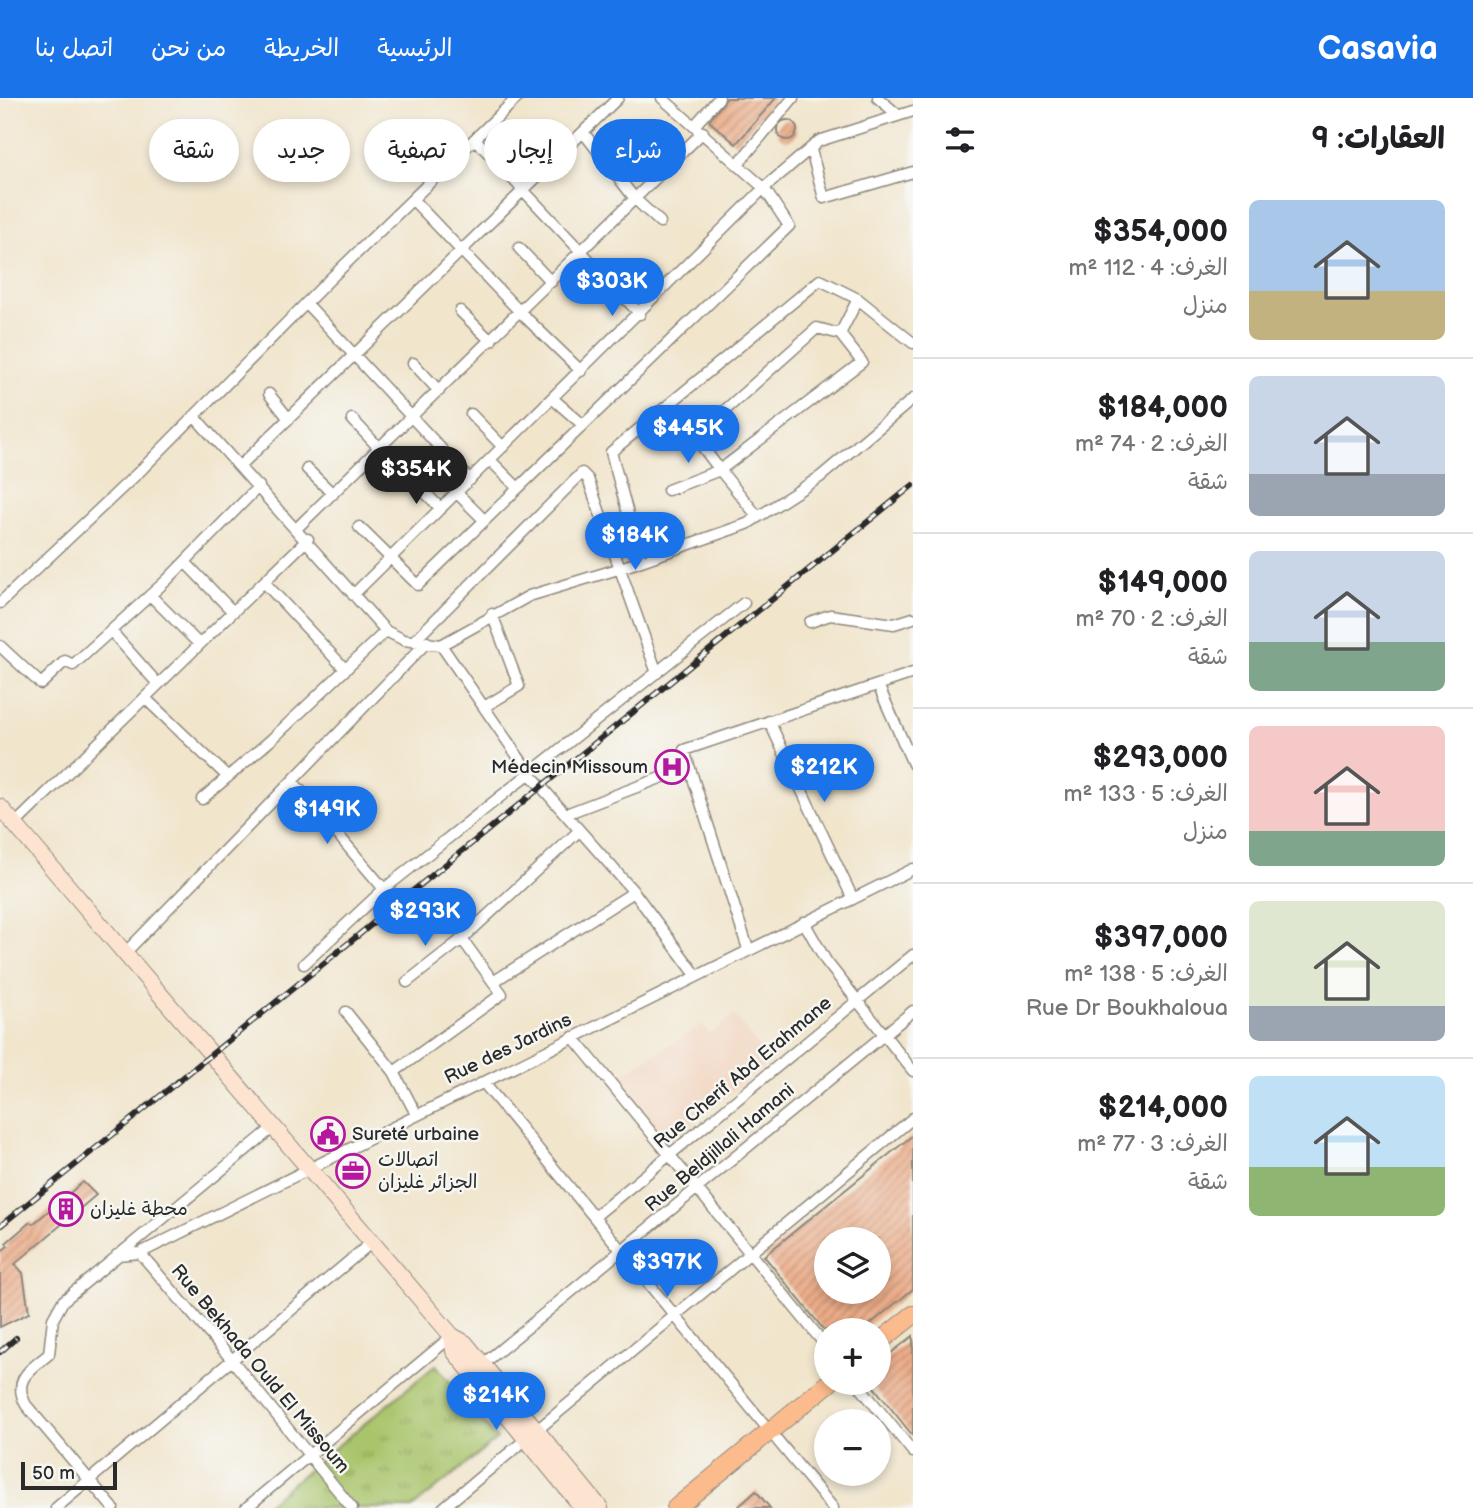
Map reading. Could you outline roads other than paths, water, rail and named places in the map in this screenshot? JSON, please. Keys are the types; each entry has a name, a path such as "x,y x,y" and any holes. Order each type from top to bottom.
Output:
{"main road":[{"path":"891,1333 913,1315"},
{"path":"676,1508 815,1395"}],"street":[{"path":"0,603 517,98"},
{"path":"240,466 618,98"},
{"path":"359,527 418,585 789,226 764,188 662,98"},
{"path":"297,528 635,199 699,129 719,98"},
{"path":"738,164 793,98"},
{"path":"878,98 898,115"},
{"path":"353,594 640,314 764,188 819,141 913,111"},
{"path":"583,132 635,199 660,222"},
{"path":"475,139 640,314"},
{"path":"811,150 824,198 913,173"},
{"path":"412,200 581,371"},
{"path":"519,248 551,282"},
{"path":"641,561 611,452 820,280 858,299 913,343"},
{"path":"840,334 858,299"},
{"path":"306,303 353,357 470,480"},
{"path":"460,311 491,341"},
{"path":"668,490 720,470 862,362 840,334 817,328 695,437 720,470 758,517"},
{"path":"413,363 439,391"},
{"path":"268,394 289,419"},
{"path":"552,398 582,424"},
{"path":"441,645 528,596 618,569 747,524 820,477 913,399"},
{"path":"471,414 503,447"},
{"path":"194,416 308,539 386,631 415,641 441,645 530,774 634,892 696,975"},
{"path":"352,419 380,449"},
{"path":"490,460 517,487"},
{"path":"307,469 333,494"},
{"path":"415,641 577,475 585,474 657,673"},
{"path":"414,481 441,509"},
{"path":"0,646 41,684 65,661 72,665 185,562 259,486"},
{"path":"457,494 484,520"},
{"path":"15,824 308,539"},
{"path":"185,562 233,612"},
{"path":"264,582 345,669"},
{"path":"150,595 200,645"},
{"path":"304,964 384,888 744,603"},
{"path":"484,707 519,686 492,614"},
{"path":"810,622 830,615 894,624 913,618"},
{"path":"111,631 158,684"},
{"path":"202,799 272,739 386,631"},
{"path":"125,953 294,783 427,642"},
{"path":"748,949 684,750 913,673"},
{"path":"878,685 913,764"},
{"path":"145,698 228,777"},
{"path":"769,722 853,899"},
{"path":"566,814 689,767"},
{"path":"294,783 384,888"},
{"path":"0,807 452,1336 465,1343 483,1364 583,1508"},
{"path":"407,982 462,939 579,831"},
{"name":"Rue des Jardins","path":"117,1255 140,1253 913,869"},
{"path":"493,982 634,892"},
{"path":"804,922 826,961 913,1071"},
{"path":"394,1072 502,993 462,939"},
{"name":"Rue Cherif Abd Erahmane","path":"594,1217 913,955"},
{"name":"Rue Beldjillali Hamani","path":"483,1364 623,1252 913,1011"},
{"path":"346,1012 394,1072 416,1114"},
{"path":"573,1037 814,1331"},
{"path":"482,1082 833,1508"},
{"path":"443,1508 913,1118"},
{"path":"113,1508 26,1405 19,1388 20,1380 49,1354 53,1319 63,1301 275,1126"},
{"path":"57,1508 372,1242"},
{"name":"Rue Bekhada Ould El Missoum","path":"140,1253 232,1360 352,1508"},
{"path":"452,1336 454,1351 600,1508"},
{"path":"246,1508 452,1336"},
{"path":"867,1395 913,1452"}],"railway":[{"path":"0,1226 913,485"},
{"path":"0,1352 16,1338"}],"place":[{"name":"Médecin Missoum","path":"672,767"},
{"name":"Sureté urbaine","path":"328,1134"},
{"name":"اتصالات الجزائر غليزان","path":"353,1171"},
{"name":"محطة غليزان","path":"66,1209"}]}
